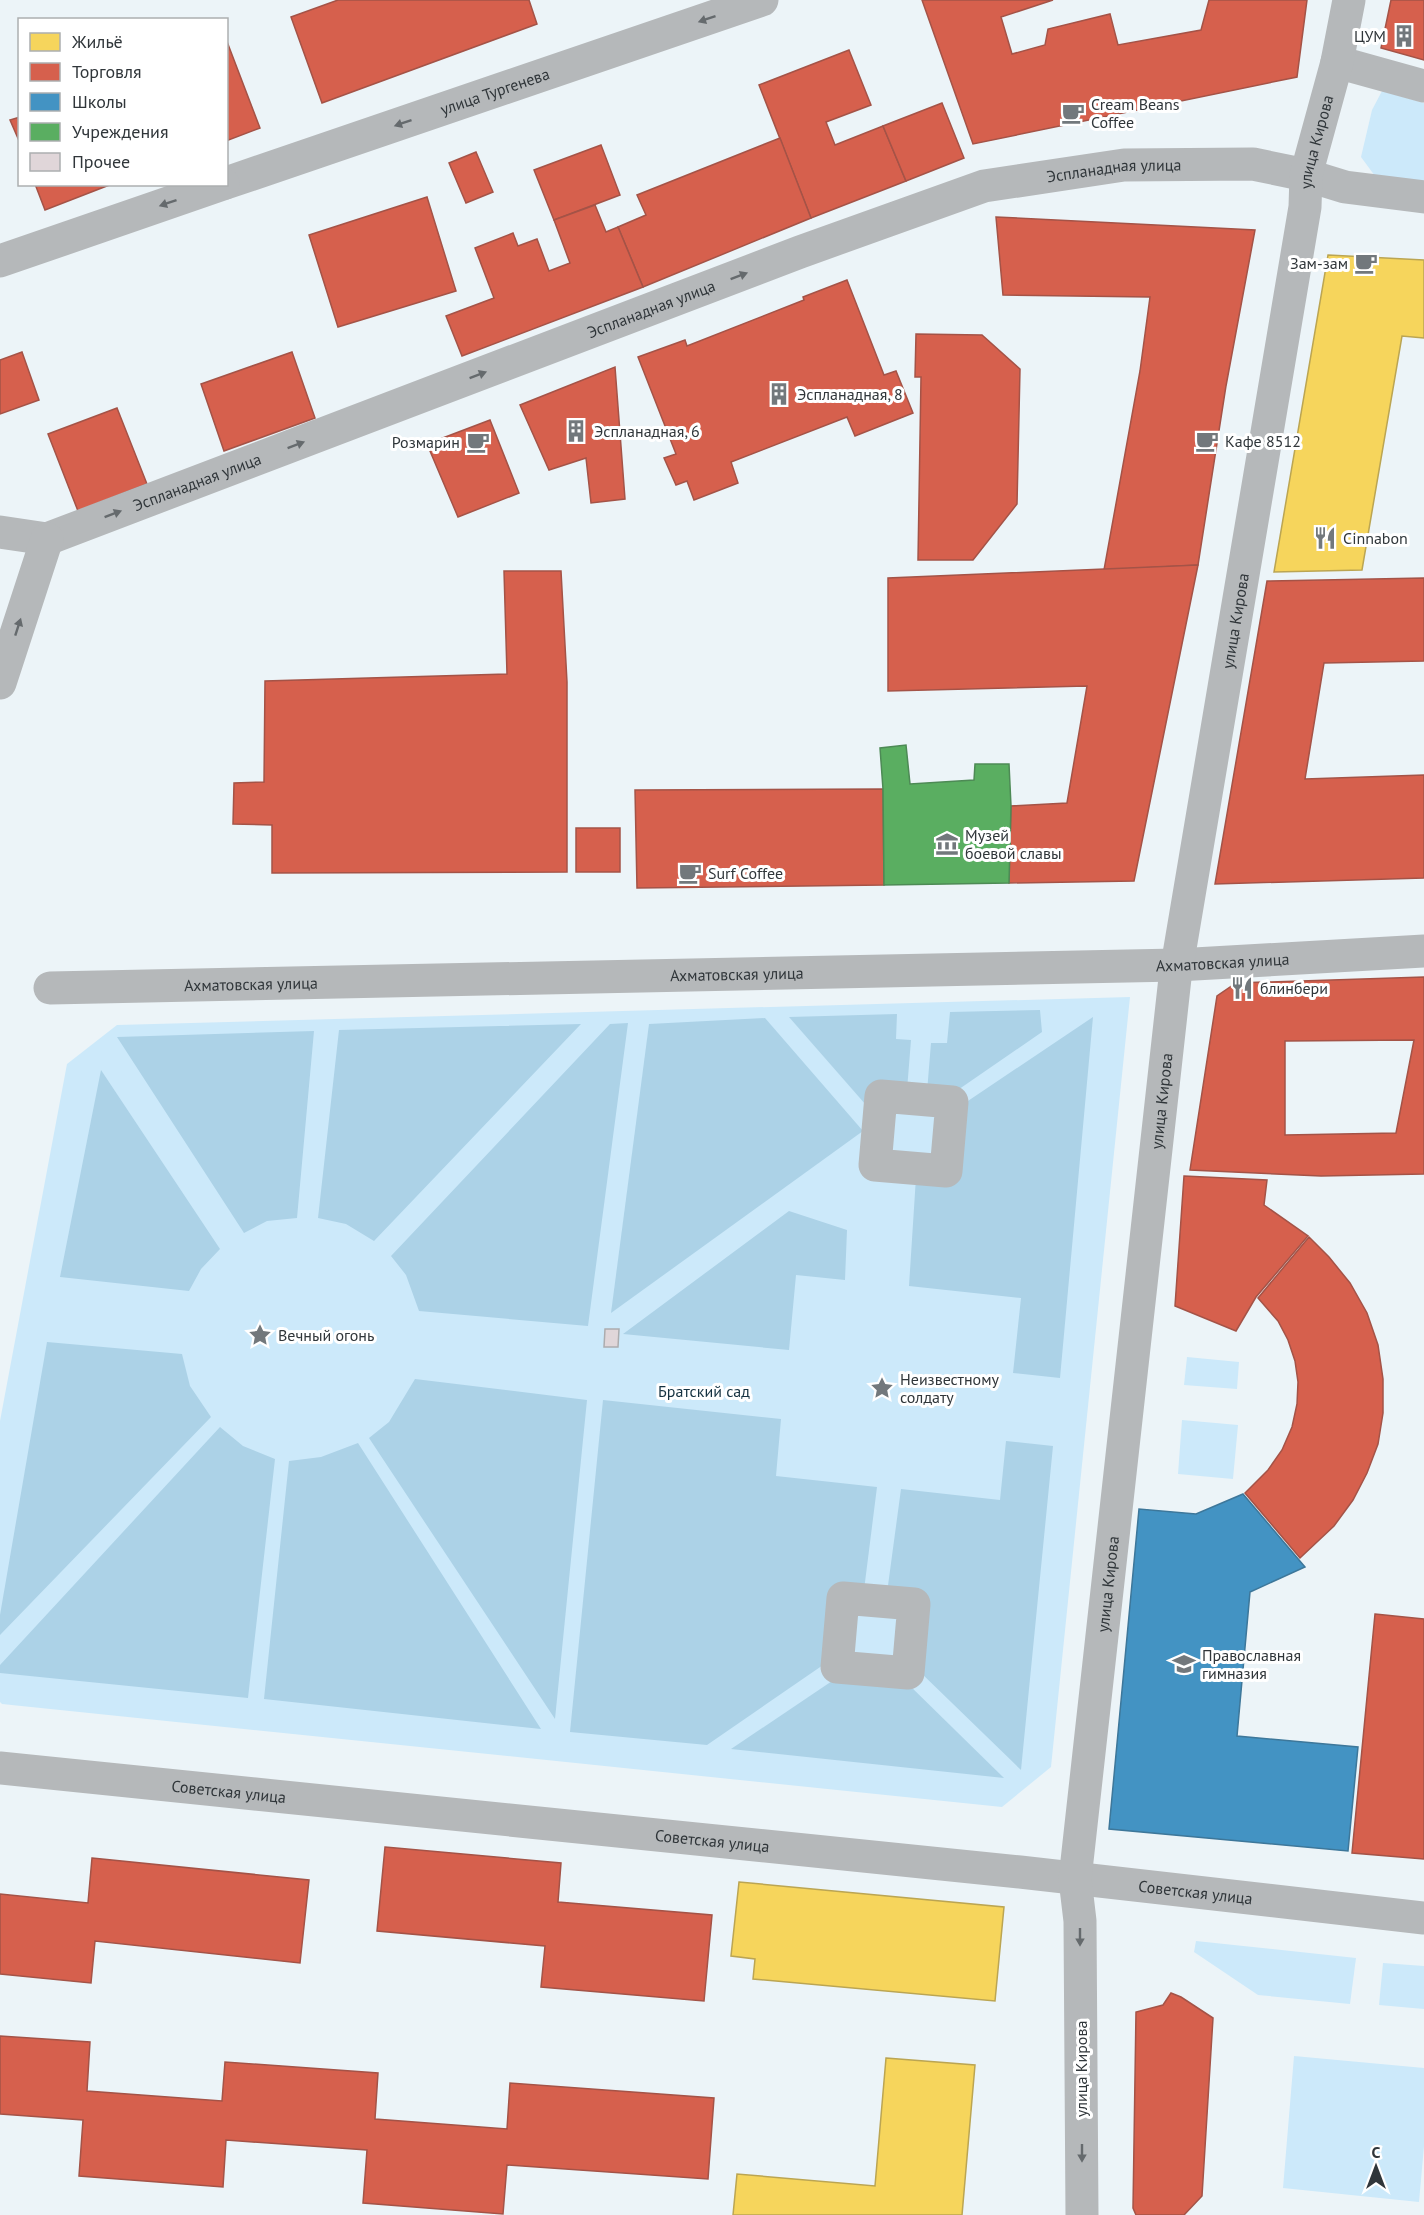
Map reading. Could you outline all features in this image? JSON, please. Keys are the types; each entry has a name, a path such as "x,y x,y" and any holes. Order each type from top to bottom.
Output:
{"street":[{"name":"улица Тургенева","path":"228,183 762,0"},
{"name":"улица Кирова","path":"1082,2215 1080,1922 1075,1879 1177,965 1305,207 1306,175 1337,62 1349,0"},
{"path":"1337,62 1424,86"},
{"name":"Эспланадная улица","path":"46,538 800,252 984,186 1124,165 1253,164 1306,175 1345,187 1424,197"},
{"name":"улица Тургенева","path":"0,261 219,186"},
{"path":"0,532 46,538 0,683"},
{"name":"Ахматовская улица","path":"50,988 1177,965 1424,951"},
{"name":"Советская улица","path":"0,1768 1075,1879 1424,1918"}],"green space":[{"path":"1382,91 1424,103 1424,182 1375,176 1361,157 1372,110"},
{"name":"Братский сад","path":"1130,997 1051,1767 1002,1807 0,1702 0,1421 67,1064 117,1025"},
{"path":"1187,1357 1239,1362 1237,1389 1184,1385"},
{"path":"1182,1420 1238,1425 1233,1479 1178,1474"},
{"path":"1196,1941 1356,1958 1350,2004 1258,1995 1194,1952"},
{"path":"1383,1963 1424,1966 1424,2009 1379,2005"},
{"path":"1294,2056 1424,2068 1424,2146 1419,2202 1283,2188"}],"shaded area":[{"path":"1040,1010 1042,1032 952,1094 927,1092 931,1043 947,1043 950,1012"},
{"path":"897,1014 896,1039 911,1040 907,1090 873,1113 789,1017"},
{"path":"1093,1017 1060,1378 1013,1373 1021,1298 909,1286 916,1177 953,1180 959,1107"},
{"path":"765,1018 863,1131 611,1313 649,1024"},
{"path":"628,1023 588,1326 419,1311 406,1275 391,1256 610,1024"},
{"path":"581,1024 374,1241 346,1224 318,1218 339,1030"},
{"path":"314,1031 297,1218 267,1221 244,1233 117,1037"},
{"path":"101,1070 220,1249 201,1269 189,1291 60,1277"},
{"path":"789,1211 847,1230 845,1280 796,1275 789,1350 623,1334"},
{"path":"47,1342 182,1354 190,1386 211,1417 0,1635 0,1615"},
{"path":"415,1379 587,1400 555,1719 369,1438 389,1422"},
{"path":"603,1400 781,1419 776,1476 877,1487 864,1590 826,1663 707,1745 570,1732"},
{"path":"220,1427 243,1446 275,1459 248,1698 0,1673 0,1665"},
{"path":"1006,1441 1053,1446 1021,1770 918,1670 887,1593 901,1489 1000,1500"},
{"path":"358,1443 541,1729 264,1699 289,1461 321,1457"},
{"path":"838,1677 905,1681 1004,1778 731,1749"}],"building: Жильё":[{"path":"1328,255 1424,260 1424,338 1402,336 1362,570 1274,572"},
{"path":"739,1882 1004,1907 995,2001 753,1979 755,1959 731,1956"},
{"path":"886,2058 975,2065 962,2215 733,2215 737,2174 875,2186"}],"building: Торговля":[{"path":"338,0 529,0 537,24 322,103 291,17"},
{"path":"922,0 1053,0 1001,17 1012,54 1045,45 1048,29 1110,14 1118,45 1201,30 1209,0 1307,0 1297,77 973,144"},
{"name":"ЦУМ","path":"1391,0 1424,0 1424,60 1381,48"},
{"path":"228,44 260,128 228,140"},
{"path":"849,50 871,105 826,122 835,145 883,126 906,181 811,218 759,85"},
{"path":"942,103 964,158 906,181 883,126"},
{"path":"18,118 18,138 10,120"},
{"path":"780,138 811,218 643,287 618,227 646,215 637,195"},
{"path":"601,145 620,195 554,220 534,170"},
{"path":"476,152 493,192 466,203 449,163"},
{"path":"36,186 107,186 45,210"},
{"path":"427,197 456,291 338,327 309,235"},
{"path":"595,205 606,232 618,227 643,287 462,356 446,316 494,298 475,248 513,233 518,246 537,239 549,271 570,263 554,220"},
{"path":"996,217 1255,230 1226,386 1198,565 1104,570 1140,371 1150,297 1003,295"},
{"name":"Эспланадная, 8","path":"847,280 884,375 896,371 913,413 855,436 847,417 731,462 738,483 694,500 687,481 676,485 664,458 676,454 638,357 685,340 687,346 804,300 803,297"},
{"path":"916,334 982,335 1020,369 1017,504 973,560 918,560 921,377 915,377"},
{"path":"22,352 39,400 0,414 0,360"},
{"path":"292,352 315,418 224,451 201,384"},
{"name":"Эспланадная, 6","path":"615,367 625,499 591,503 586,458 549,470 520,405"},
{"path":"117,408 147,484 78,511 48,434"},
{"path":"490,420 519,493 458,517 427,444"},
{"path":"1198,565 1134,881 1009,883 1011,806 1067,803 1087,686 888,691 888,578"},
{"path":"504,571 561,571 567,682 567,872 272,873 272,825 233,824 234,783 264,782 265,681 507,674"},
{"path":"1424,578 1424,661 1324,663 1305,779 1424,775 1424,878 1215,884 1267,581"},
{"path":"883,789 884,885 637,888 635,790"},
{"path":"576,828 620,828 620,872 576,872"},
{"path":"1424,977 1424,1174 1321,1176 1190,1170 1217,996 1236,983","holes":["1414,1040 1396,1133 1285,1135 1285,1041"]},
{"path":"1184,1176 1267,1180 1264,1205 1308,1236 1256,1297 1236,1331 1175,1306"},
{"path":"1309,1237 1350,1283 1367,1313 1378,1345 1383,1379 1383,1413 1378,1444 1353,1500 1334,1526 1300,1558 1245,1493 1268,1470 1282,1450 1292,1427 1297,1404 1298,1382 1295,1361 1288,1340 1278,1321 1258,1298"},
{"path":"1375,1614 1424,1619 1424,1859 1352,1853"},
{"path":"385,1847 561,1863 558,1902 712,1915 704,2001 541,1987 545,1946 377,1931"},
{"path":"92,1858 309,1880 300,1963 95,1941 91,1983 0,1974 0,1894 88,1903"},
{"path":"1171,1993 1213,2018 1202,2196 1184,2215 1136,2215 1133,2208 1136,2012 1163,2005"},
{"path":"0,2036 90,2042 87,2091 222,2101 225,2062 378,2073 375,2119 507,2129 510,2083 714,2098 708,2179 507,2165 503,2214 363,2203 367,2150 226,2140 223,2187 79,2176 83,2120 0,2114"}],"building: Школы":[{"name":"Православная гимназия","path":"1243,1494 1305,1567 1250,1592 1237,1736 1358,1747 1348,1851 1109,1829 1139,1509 1196,1514"}],"building: Учреждения":[{"name":"Музей боевой славы","path":"906,745 910,784 974,780 975,764 1009,764 1011,806 1009,883 884,885 883,789 880,748"}],"building: Прочее":[{"path":"605,1329 619,1329 618,1347 604,1347"}],"place":[{"name":"ЦУМ","path":"1404,36"},
{"name":"Cream Beans Coffee","path":"1073,113"},
{"name":"Зам-зам","path":"1366,263"},
{"name":"Эспланадная, 8","path":"779,394"},
{"name":"Эспланадная, 6","path":"576,431"},
{"name":"Кафе 8512","path":"1207,441"},
{"name":"Розмарин","path":"478,442"},
{"name":"Cinnabon","path":"1325,538"},
{"name":"Музей боевой славы","path":"947,844"},
{"name":"Surf Coffee","path":"690,873"},
{"name":"блинбери","path":"1242,988"},
{"name":"Вечный огонь","path":"260,1335"},
{"name":"Неизвестному солдату","path":"882,1388"},
{"name":"Православная гимназия","path":"1184,1664"}]}
